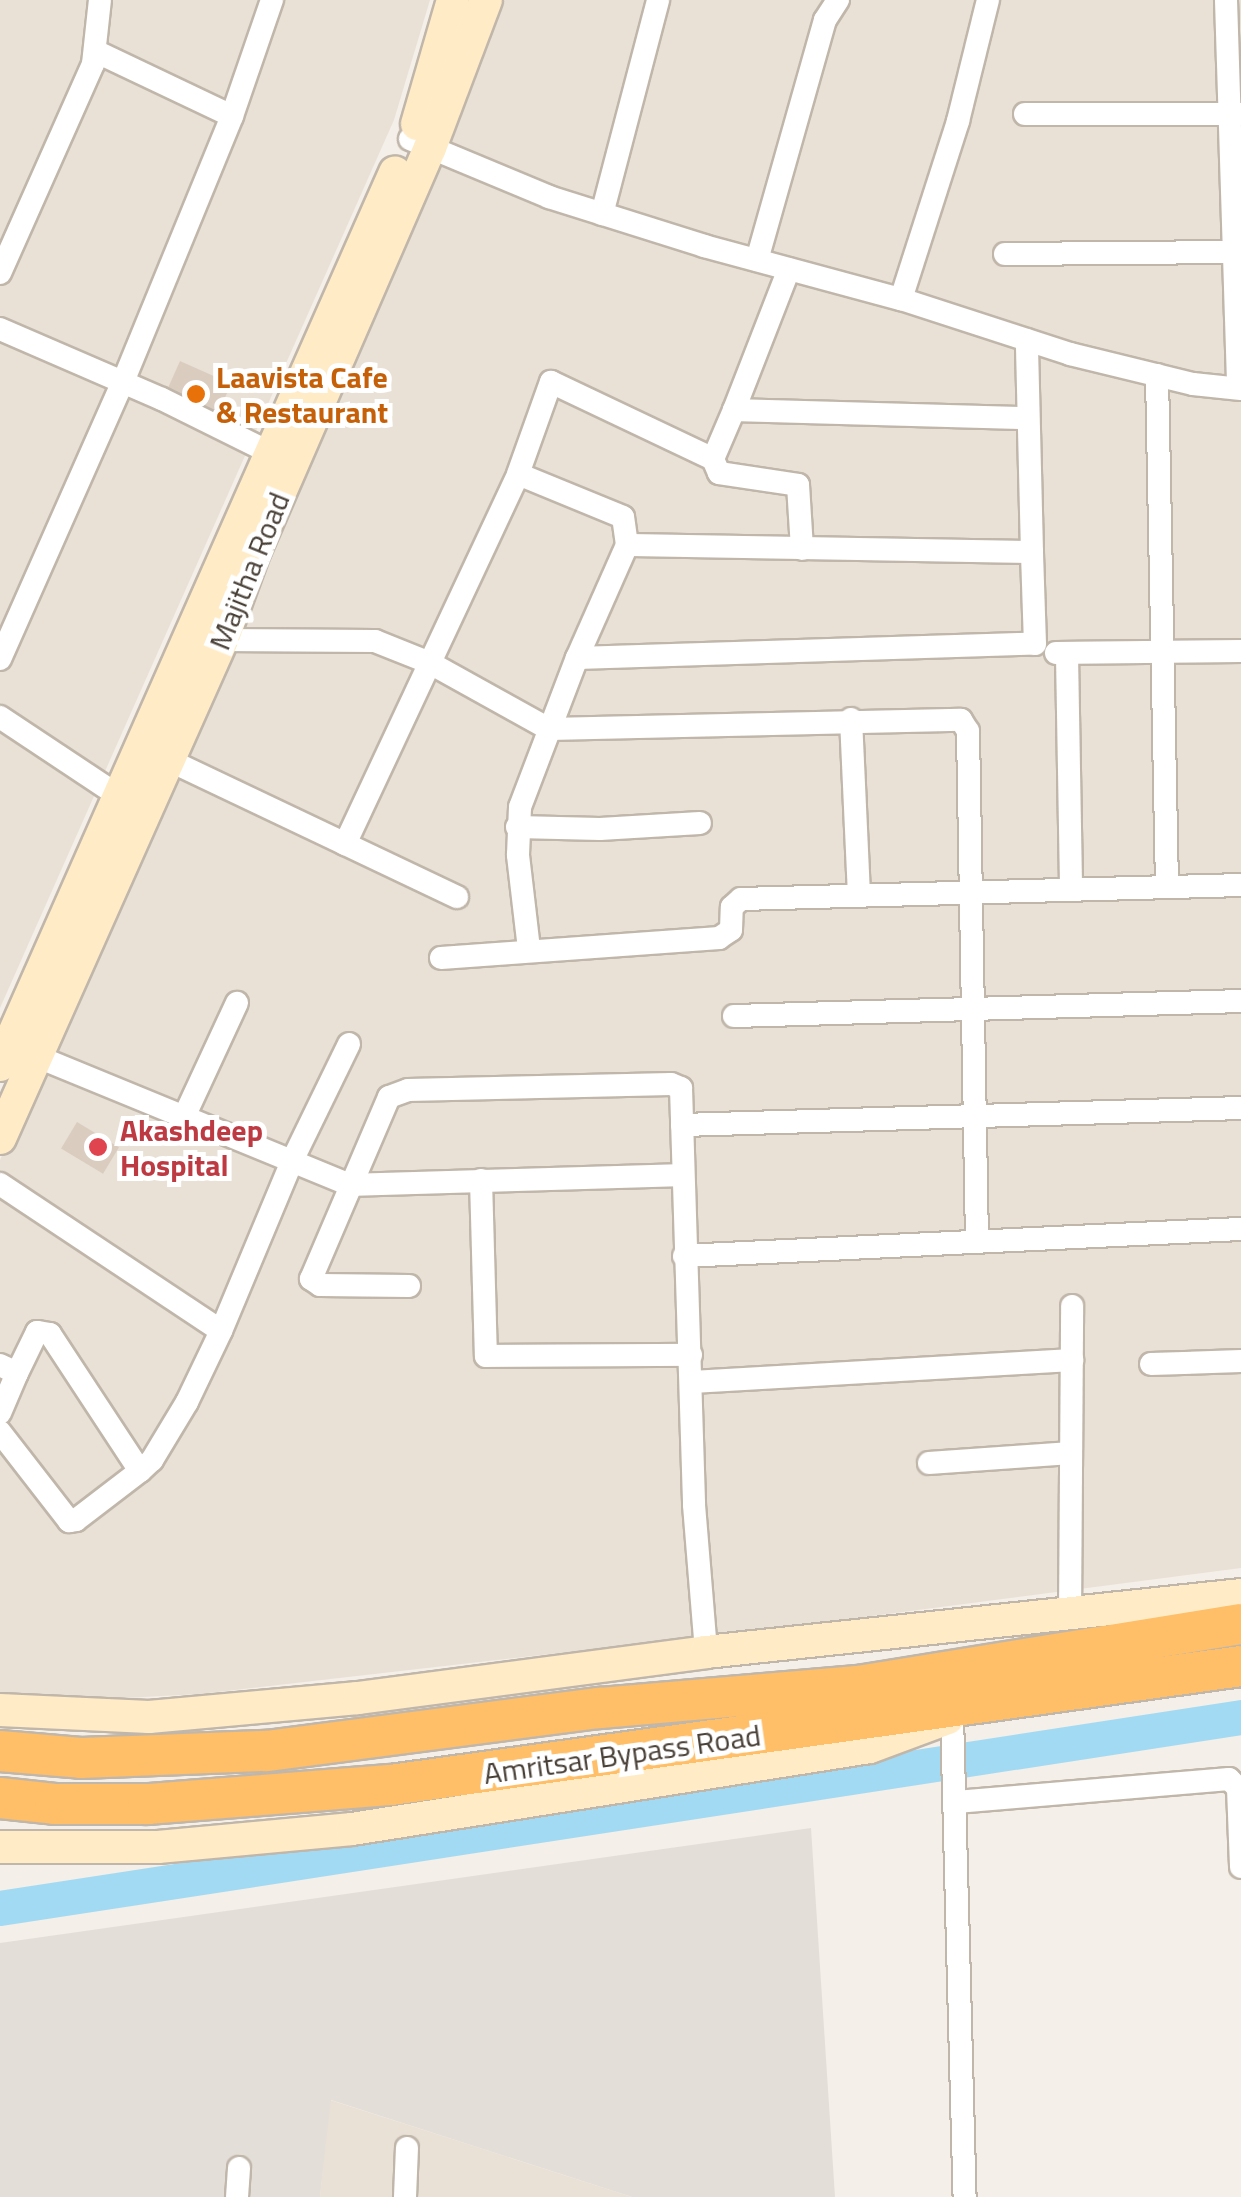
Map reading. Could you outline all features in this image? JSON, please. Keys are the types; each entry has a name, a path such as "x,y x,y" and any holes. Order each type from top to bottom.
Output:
{"highway":[{"name":"Amritsar Bypass Road","path":"0,1751 80,1758 266,1751 600,1708 858,1686 1241,1624"},
{"name":"Amritsar Bypass Road","path":"0,1798 56,1804 148,1804 280,1796 963,1721 1241,1666"}],"main road":[{"name":"Majitha Road","path":"0,1138 16,1056 119,796 154,754 222,640 240,586 420,143 453,0"},
{"name":"Majitha Road","path":"16,1056 154,754 271,452 486,0"},
{"path":"0,1710 149,1716 358,1698 706,1652 1241,1595"},
{"path":"0,1847 158,1847 370,1826 870,1747 963,1721"}],"street":[{"path":"0,273 98,52 100,0"},
{"path":"0,660 124,382 232,116 272,0"},
{"path":"602,214 658,0"},
{"path":"756,260 824,20 838,0"},
{"path":"901,298 958,122 988,0"},
{"path":"420,143 548,197 602,214 901,298 1027,340 1157,376 1239,388 1236,114 1226,0"},
{"path":"98,52 232,116"},
{"path":"1025,114 1236,114"},
{"path":"1005,254 1238,252"},
{"path":"713,459 789,269"},
{"path":"0,330 124,382 271,452"},
{"path":"1027,340 1035,644"},
{"path":"1157,376 1168,885"},
{"path":"345,844 518,474 547,388 554,382 713,459 719,474 798,485 802,549"},
{"path":"734,410 1027,418"},
{"path":"518,474 623,517 627,545 549,729 517,827 529,949"},
{"path":"627,545 1032,552"},
{"path":"222,640 362,638 430,663 549,729 954,718 966,724 977,1241"},
{"path":"577,658 1035,644 1068,655 1241,651"},
{"path":"1068,655 1071,888"},
{"path":"0,717 119,796"},
{"path":"851,720 859,894"},
{"path":"154,754 457,898"},
{"path":"517,827 600,829 700,823"},
{"path":"441,958 719,938 730,930 732,907 741,899 1241,885"},
{"path":"734,1016 1241,1001"},
{"path":"184,1116 237,1003"},
{"path":"0,1432 66,1520 72,1522 140,1471 188,1402 292,1161 349,1044"},
{"path":"16,1056 184,1116 350,1185 684,1175"},
{"path":"409,1286 312,1282 384,1103 408,1090 676,1084 682,1088 694,1504 706,1652"},
{"path":"682,1125 1241,1108"},
{"path":"481,1180 486,1356 691,1355"},
{"path":"0,1184 221,1330"},
{"path":"684,1256 1241,1229"},
{"path":"1070,1616 1072,1306"},
{"path":"0,1414 8,1369 37,1332 50,1334 140,1471"},
{"path":"692,1382 1072,1360"},
{"path":"1151,1364 1241,1361"},
{"path":"929,1463 1071,1452"},
{"path":"963,1721 956,1795 965,2197"},
{"path":"956,1795 1229,1779 1238,1788 1241,1867"},
{"path":"406,2197 407,2148"},
{"path":"236,2197 239,2168"}],"shaded area":[{"path":"0,0 430,0 394,120 0,1008"},
{"path":"493,0 1241,0 1241,1568 787,1627 200,1694 49,1702 0,1694 0,1160 295,503 460,104"},
{"path":"811,1828 835,2197 632,2197 331,2100 320,2197 0,2197 0,1943"},
{"path":"330,2100 632,2197 320,2197"}],"building":[{"name":"Laavista Cafe & Restaurant","path":"180,361 231,384 214,422 163,399"},
{"path":"77,1122 119,1147 103,1174 61,1149"}],"waterway":[{"path":"0,1908 1241,1717"}],"place":[{"name":"Laavista Cafe & Restaurant","path":"196,394"},
{"name":"Akashdeep Hospital","path":"98,1147"}]}
